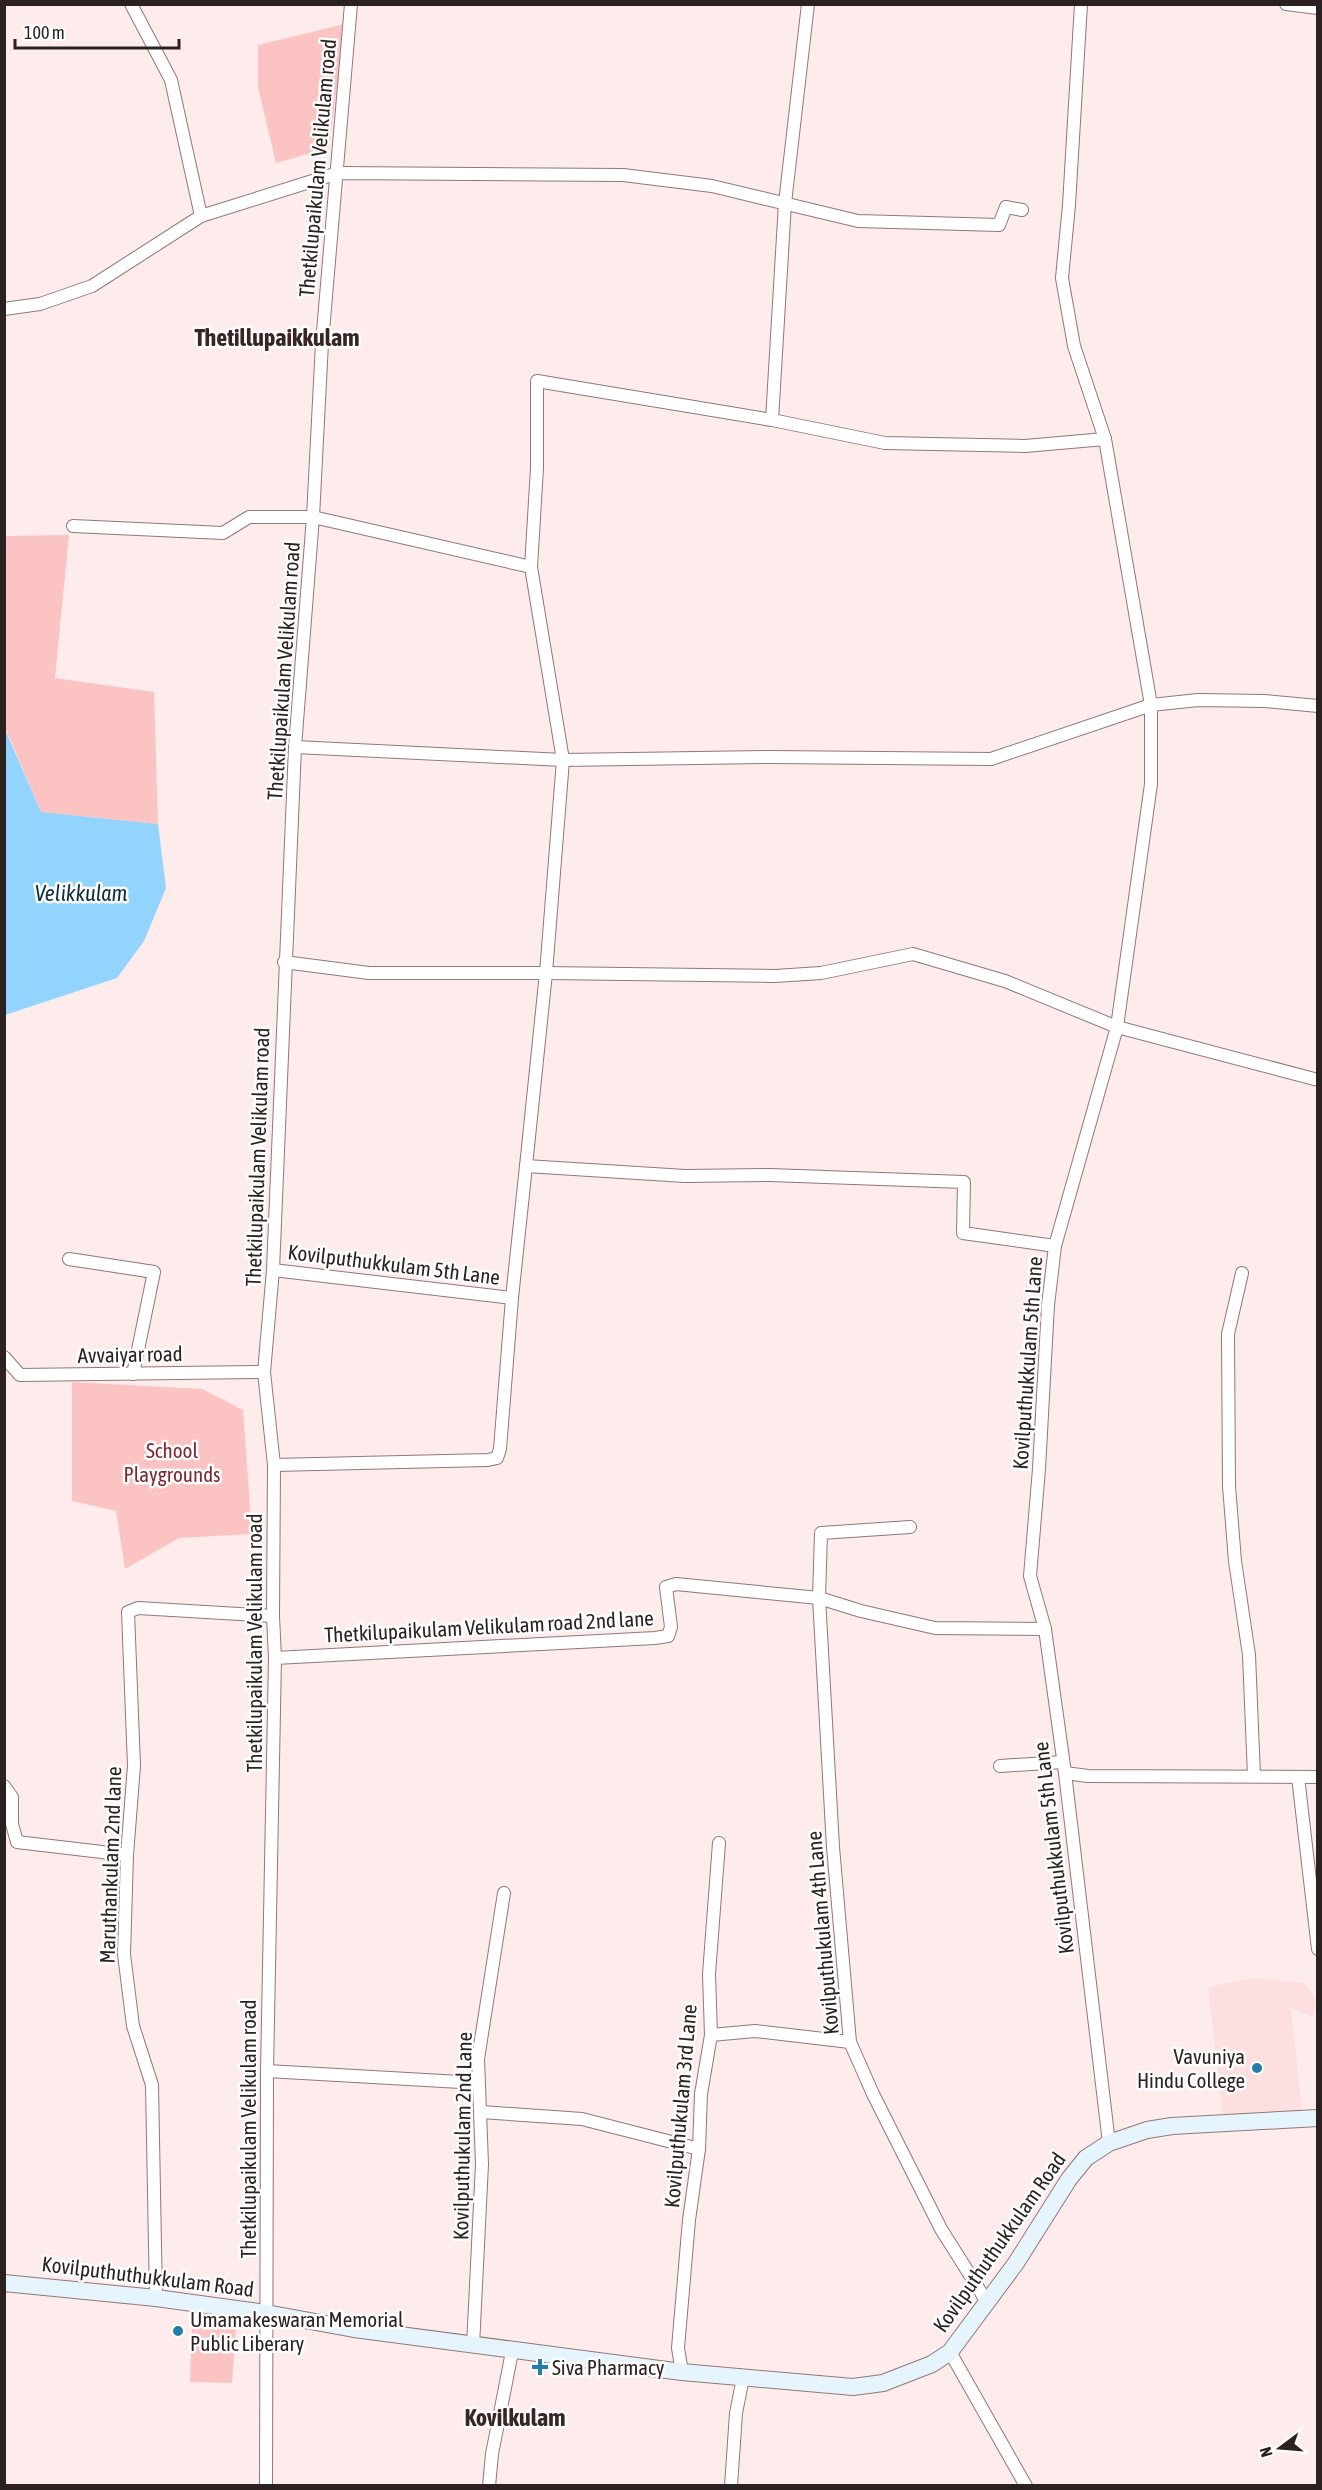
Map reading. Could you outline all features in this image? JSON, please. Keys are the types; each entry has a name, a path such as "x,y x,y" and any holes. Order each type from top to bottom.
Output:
{"street":[{"path":"131,4 171,80 201,216"},
{"name":"Thetkilupaikulam Velikulam road","path":"266,2486 267,2071 275,1658 274,1465 264,1372 273,1270 284,962 296,747 313,518 322,343 351,4"},
{"path":"772,420 785,203 808,4"},
{"path":"1054,1246 1117,1027 1151,784 1151,705 1105,439 1074,346 1062,278 1069,205 1081,4"},
{"path":"1286,4 1317,8"},
{"path":"4,309 40,304 93,286 201,216 338,173 623,175 712,186 858,221 999,225 1006,207 1022,210"},
{"path":"526,1167 546,973 563,760 531,567 537,468 537,381 772,420 885,442 1025,446 1105,439"},
{"path":"73,526 223,533 249,517 313,518 531,567"},
{"path":"296,747 563,760 770,757 992,759 1151,705 1198,700 1265,701 1317,706"},
{"path":"284,962 369,974 546,973 775,976 821,973 913,954 1005,981 1117,1027 1317,1080"},
{"name":"Kovilputhukkulam 5th Lane","path":"273,1270 512,1298 526,1167 685,1176 770,1175 964,1182 963,1233 1054,1246 1030,1576 1045,1629 1109,2143"},
{"path":"69,1259 154,1272 133,1374"},
{"path":"1242,1273 1228,1334 1229,1475 1235,1561 1249,1655 1254,1776"},
{"path":"274,1465 497,1458 500,1449 512,1298"},
{"name":"Avvaiyar road","path":"4,1357 20,1375 264,1372"},
{"name":"Kovilputhukulam 4th Lane","path":"910,1527 821,1533 819,1598 833,1846 850,2042 873,2094 941,2229 987,2302"},
{"name":"Thetkilupaikulam Velikulam road 2nd lane","path":"275,1658 668,1636 671,1626 666,1587 676,1584 819,1598 861,1611 935,1628 1045,1629"},
{"name":"Maruthankulam 2nd lane","path":"156,2298 152,2085 133,2026 124,1954 127,1855 134,1766 128,1612 138,1608 273,1616"},
{"path":"1000,1766 1064,1768 1088,1776 1317,1777"},
{"path":"1298,1777 1317,1949"},
{"path":"4,1786 12,1797 12,1824 17,1842 127,1855"},
{"name":"Kovilputhukulam 3rd Lane","path":"682,2372 678,2348 689,2220 699,2149 701,2094 711,2035 709,1974 719,1844"},
{"name":"Kovilputhukulam 2nd Lane","path":"473,2346 482,2175 478,2059 504,1893"},
{"path":"711,2035 755,2031 850,2042"},
{"path":"267,2071 478,2083"},
{"path":"481,2112 582,2119 699,2149"},
{"name":"Kovilputhuthukkulam Road","path":"4,2283 156,2298 266,2313 354,2330 682,2372 853,2386 883,2383 932,2364 950,2352 1016,2263 1069,2179 1086,2158 1109,2143 1147,2130 1172,2126 1317,2118"},
{"path":"489,2486 492,2454 512,2352"},
{"path":"950,2352 1026,2486"},
{"path":"731,2486 736,2414 743,2378"}],"shaded area":[{"name":"Vavuniya Hindu College","path":"1253,1978 1304,1983 1313,1994 1316,2007 1312,2017 1291,2008 1303,2119 1223,2118 1208,1987"}],"green space":[{"path":"345,24 329,148 276,163 258,87 258,45"},
{"path":"69,535 55,678 154,692 158,824 41,812 5,727 4,536"},
{"name":"School Playgrounds","path":"72,1382 202,1389 243,1410 252,1534 179,1538 125,1569 116,1511 72,1501"},
{"path":"192,2325 236,2329 232,2383 190,2382"}],"water":[{"name":"Velikkulam","path":"4,727 41,812 158,824 166,888 144,941 117,978 5,1015"}],"place":[{"name":"Vavuniya Hindu College","path":"1257,2068"},
{"name":"Umamakeswaran Memorial Public Liberary","path":"178,2331"},
{"name":"Siva Pharmacy","path":"540,2367"}],"district":[{"name":"Thetillupaikkulam","path":"277,337"},
{"name":"Kovilkulam","path":"515,2417"}]}
